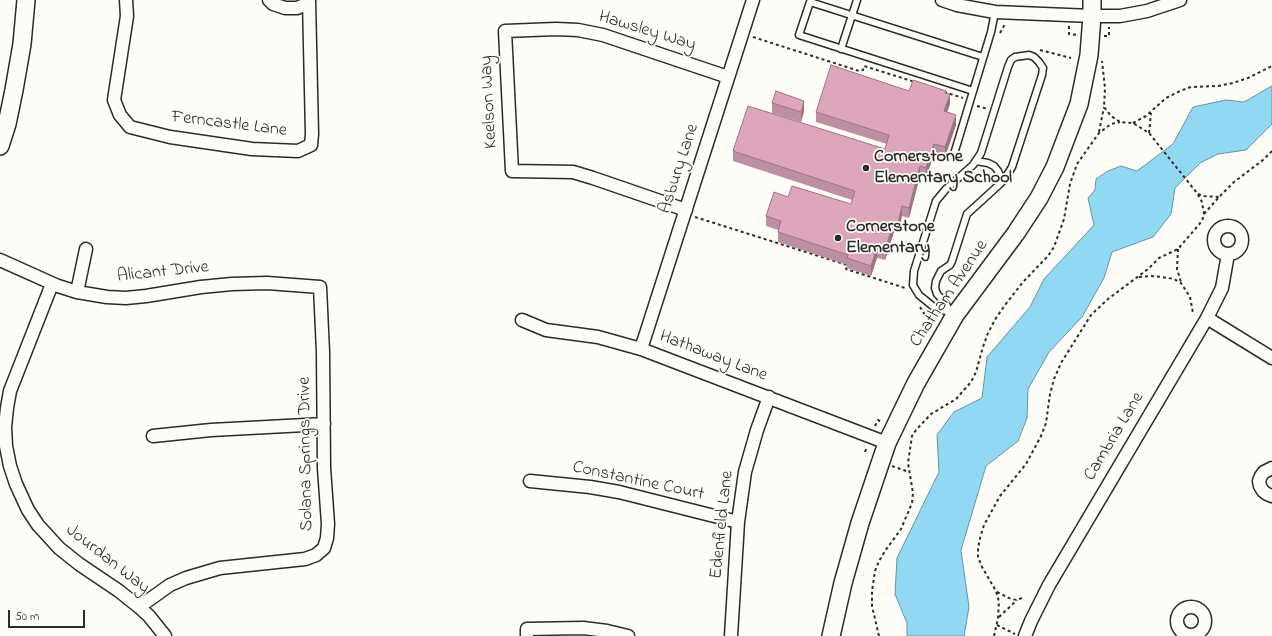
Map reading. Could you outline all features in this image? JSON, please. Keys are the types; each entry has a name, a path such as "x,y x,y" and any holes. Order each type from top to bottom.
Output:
{"street":[{"path":"0,146 7,124 14,90 22,44 26,0"},
{"name":"Ferncastle Lane","path":"126,0 127,16 114,100 120,115 130,127 170,137 252,149 298,151 311,145 312,134 309,2"},
{"path":"269,0 273,4 285,8 297,8 309,2"},
{"name":"Asbury Lane","path":"641,349 690,214 728,77 753,0"},
{"path":"942,0 957,5 1092,8 1120,16 1147,11 1180,0"},
{"name":"Chatham Avenue","path":"831,636 843,583 860,523 887,443 952,313 1016,233 1039,198 1055,167 1079,104 1089,55 1092,8"},
{"name":"Hawsley Way","path":"505,31 556,29 578,30 603,35 728,77"},
{"name":"Keelson Way","path":"505,31 512,171 573,172 690,214"},
{"path":"77,292 86,249"},
{"name":"Cambria Lane","path":"1025,636 1049,585 1207,318 1222,288 1228,254"},
{"name":"Alicant Drive","path":"0,260 52,284 77,292 107,297 126,298 209,286 267,283 320,287 321,304"},
{"name":"Jourdan Way","path":"52,284 10,391 5,427 6,446 10,466 16,484 28,510 38,525 58,548 140,607 165,636"},
{"name":"Solana Springs Drive","path":"140,607 170,585 203,572 220,568 305,559 316,555 324,548 327,538 321,304"},
{"path":"1207,318 1272,358"},
{"name":"Hathaway Lane","path":"522,320 546,330 598,337 641,349 887,443"},
{"name":"Edenfield Lane","path":"731,636 738,522 746,472 757,430 769,397"},
{"path":"153,436 211,430 324,424"},
{"path":"1272,468 1264,472 1259,481 1263,491 1272,496"},
{"name":"Constantine Court","path":"530,481 598,488 738,522"},
{"path":"527,633 583,628 628,636"}],"lane":[{"path":"841,49 858,0"},
{"path":"973,91 799,35 810,2 983,57"},
{"path":"954,154 991,32 994,6"},
{"path":"1029,55 1034,57 1043,68 1042,75 1012,167 1008,175 1001,183 967,214 952,262 938,275 935,288 937,294 952,313 935,308 919,295 913,285 914,271 936,202 946,189 976,162 984,146 1011,60 1015,57 1029,55"},
{"path":"976,162 988,163 994,166 1001,178 1001,183"}],"path":[{"path":"1103,36 1103,42"},
{"path":"753,37 859,71 863,70 864,66 917,83"},
{"path":"1099,133 1104,107 1105,88 1102,61"},
{"path":"1133,123 1151,112 1166,98 1180,91 1191,87 1218,86 1233,83 1248,78 1272,66"},
{"path":"940,90 970,100"},
{"path":"1104,107 1111,116 1120,122"},
{"path":"1149,133 1151,112"},
{"path":"879,636 872,606 872,591 875,571 885,551 902,529 912,503 914,493 908,463 912,436 931,414 956,399 971,382 976,372 985,340 996,318 1005,304 1023,282 1048,256 1054,247 1064,219 1070,184 1078,164 1099,133 1111,124 1120,122 1133,123 1149,133 1197,193 1202,202 1204,214 1202,221 1178,250 1160,258 1138,277 1108,299 1091,315 1061,363 1054,379 1050,394 1046,423 1042,436 1026,464 1000,496 984,525 978,549 978,557 996,591 999,602 997,625 994,636"},
{"path":"1204,214 1234,182 1263,160 1272,151"},
{"path":"1197,193 1204,196 1219,197"},
{"path":"690,214 847,265 846,269 910,289"},
{"path":"1178,250 1177,269 1181,283 1193,305 1193,313"},
{"path":"1138,277 1162,277 1174,279 1181,283"},
{"path":"996,591 1017,600"},
{"path":"998,618 1017,600 1022,598"},
{"path":"997,625 1013,632 1017,636"}],"water":[{"path":"1272,86 1272,124 1246,150 1218,154 1200,163 1175,188 1171,214 1153,237 1112,252 1104,278 1082,317 1049,352 1028,389 1027,418 1018,441 986,466 961,550 969,607 964,636 907,636 907,623 895,594 897,558 939,472 937,435 954,412 982,398 987,357 1030,307 1044,279 1094,225 1088,198 1095,190 1096,179 1108,171 1121,166 1137,171 1173,144 1193,107 1226,100 1244,102"}],"building":[{"path":"831,65 909,91 913,80 946,91 945,93 950,94 944,111 956,115 945,147 934,144 926,168 920,166 909,208 902,206 898,223 894,222 885,250 877,248 871,266 847,258 848,255 778,232 781,221 766,216 774,192 788,197 792,186 851,204 855,191 733,151 748,106 885,149 889,135 816,112"},
{"path":"776,91 804,101 801,112 772,103"}],"place":[{"name":"Cornerstone Elementary School","path":"866,168"},
{"name":"Cornerstone Elementary","path":"838,238"}]}
